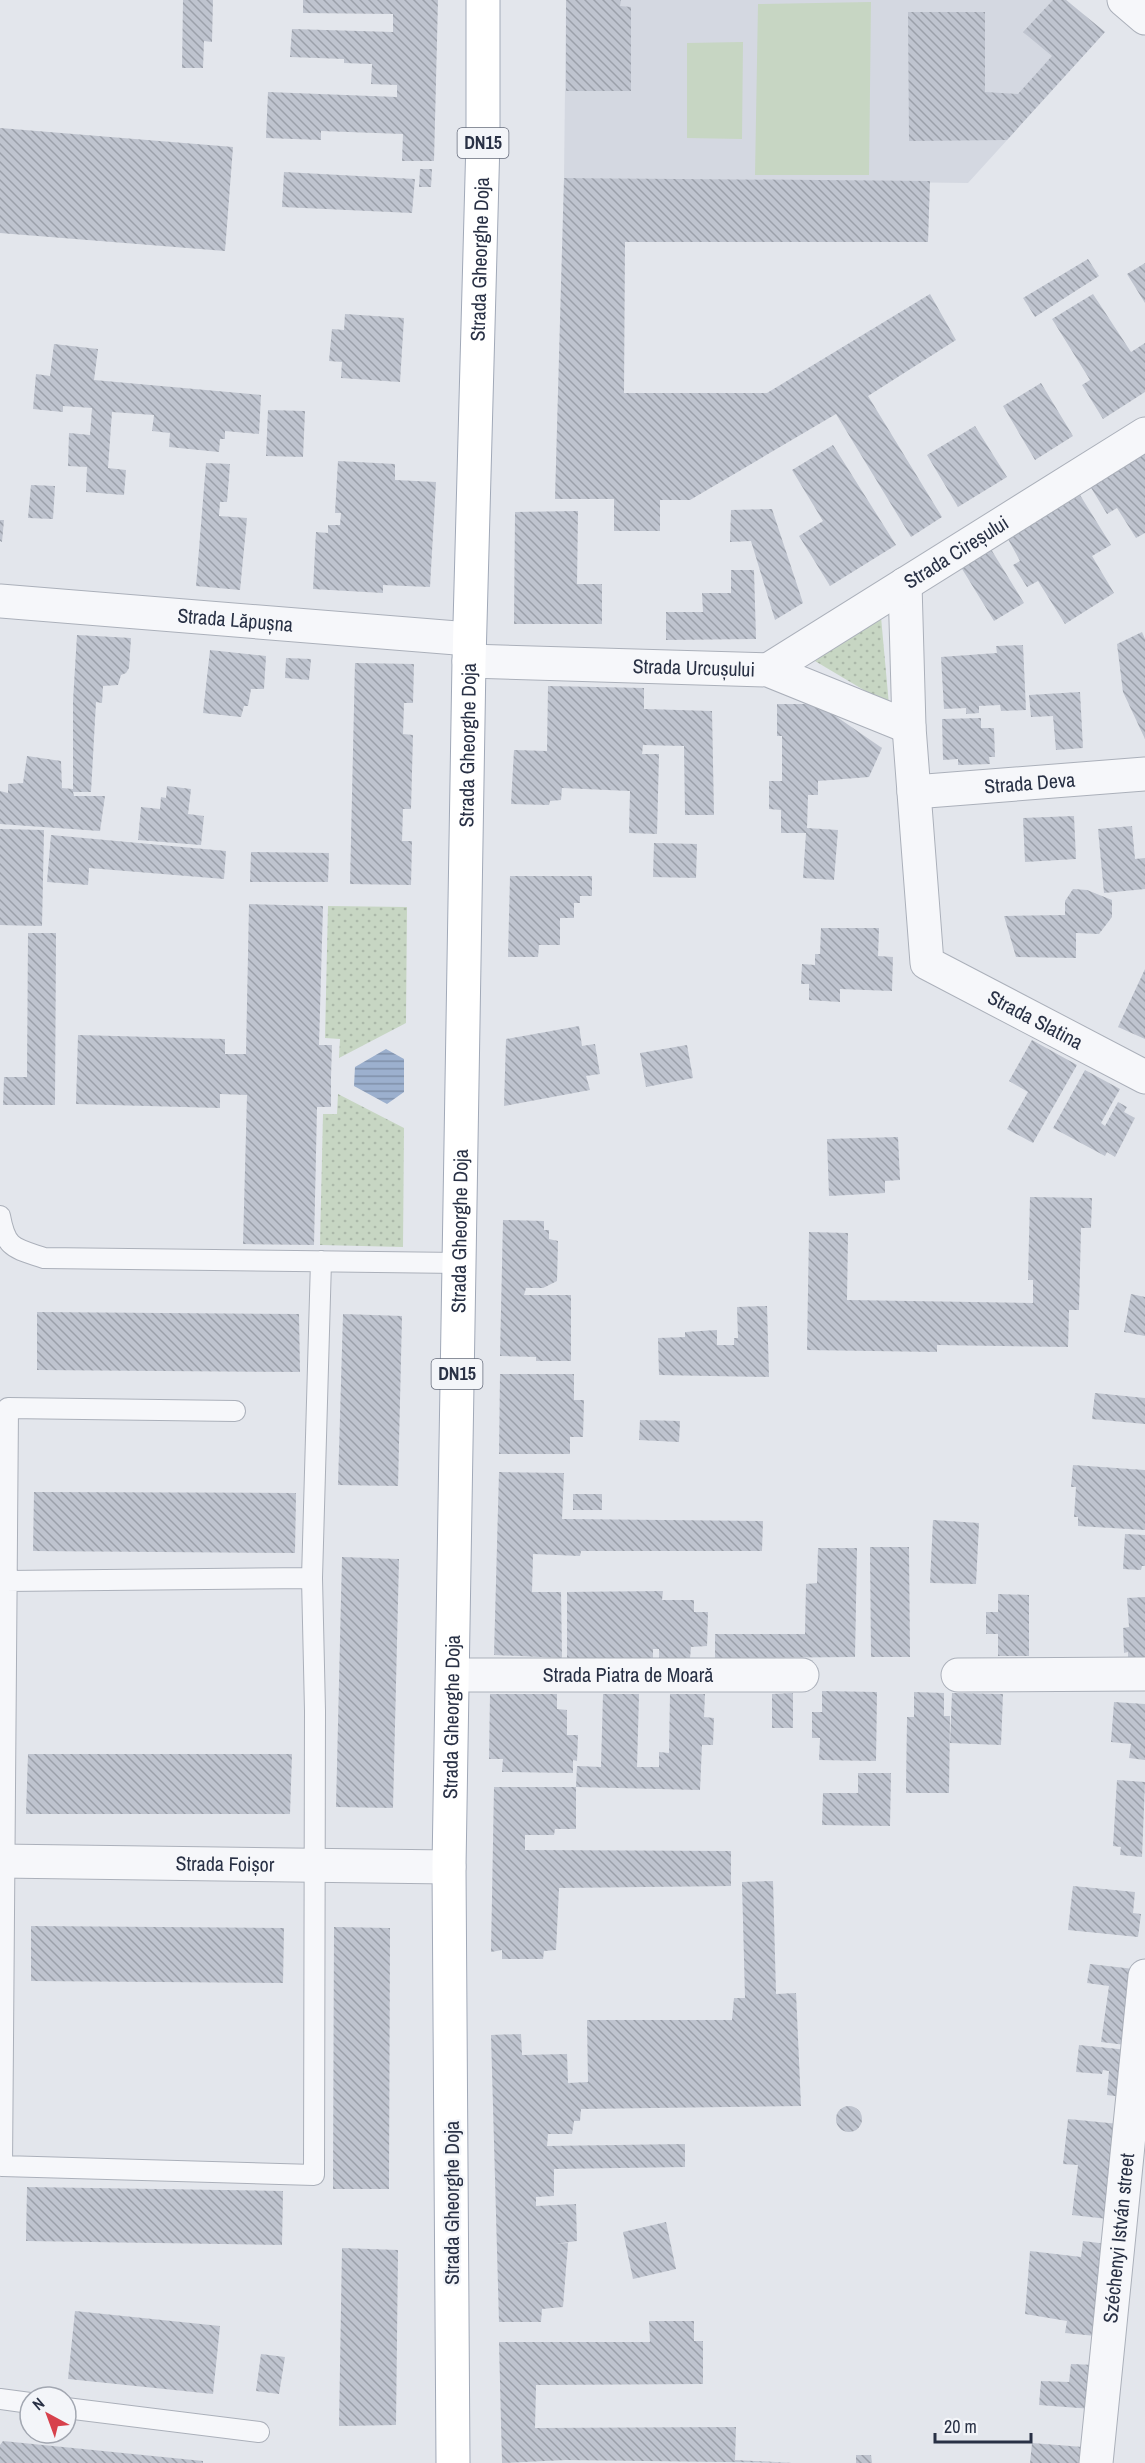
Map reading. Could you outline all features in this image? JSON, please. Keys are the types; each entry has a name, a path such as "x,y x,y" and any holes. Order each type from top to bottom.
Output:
{"main road":[{"name":"Strada Gheorghe Doja","path":"453,2463 449,1867 454,1675 469,650 483,140 483,0"}],"street":[{"path":"1124,0 1145,18"},
{"name":"Strada Cireșului","path":"768,670 1145,434"},
{"path":"905,584 909,727 914,792"},
{"name":"Strada Lăpușna","path":"0,601 469,650"},
{"name":"Strada Urcușului","path":"469,650 768,670 909,727"},
{"name":"Strada Deva","path":"914,792 1145,774"},
{"name":"Strada Slatina","path":"914,792 927,963 1145,1077"},
{"path":"958,1675 1145,1674"},
{"name":"Strada Piatra de Moară","path":"454,1675 802,1675"},
{"name":"Strada Foișor","path":"2,1861 314,1867 449,1867"},
{"name":"Széchenyi István street","path":"1096,2463 1145,1976"}],"lane":[{"path":"0,1216 4,1238 13,1248 44,1258 459,1263"},
{"path":"235,1411 8,1408 2,1861 2,2166 314,2175 312,1578 321,1262"},
{"path":"5,1581 312,1578"},
{"path":"0,2399 18,2401"},
{"path":"78,2409 259,2432"}],"shaded area":[{"path":"566,0 1066,0 1105,32 968,183 564,178"}],"green space":[{"path":"871,2 869,175 755,175 758,4"},
{"path":"743,42 742,139 687,138 687,43"},
{"path":"881,617 889,705 815,661"},
{"path":"328,906 407,907 406,1023 339,1058 340,1039 325,1038"},
{"path":"338,1094 404,1128 403,1247 320,1245 323,1114 337,1114"}],"water":[{"path":"386,1049 404,1059 404,1092 387,1104 354,1086 355,1067"}],"building":[{"path":"183,0 213,0 212,42 204,41 203,68 182,68"},
{"path":"303,0 438,0 434,161 402,161 403,134 321,131 321,140 266,138 268,92 397,97 397,85 371,84 372,64 344,63 344,59 290,57 292,29 393,32 393,14 303,13"},
{"path":"566,0 621,0 620,6 631,7 631,91 566,91"},
{"path":"1053,0 1066,0 1105,32 1007,140 909,141 908,12 985,12 985,92 1018,94 1052,56 1023,32"},
{"path":"0,128 233,147 225,251 0,233"},
{"path":"420,169 432,169 431,187 419,187"},
{"path":"284,172 415,179 412,213 282,207"},
{"path":"564,178 930,181 928,242 625,242 624,393 767,393 930,294 956,340 868,396 942,517 911,537 836,414 690,500 660,500 660,531 614,531 614,499 555,499"},
{"path":"1088,259 1099,276 1035,317 1023,298"},
{"path":"1145,263 1145,303 1127,274"},
{"path":"1093,294 1131,352 1145,343 1145,392 1103,419 1082,385 1090,380 1052,319"},
{"path":"345,314 404,318 400,382 341,378 342,362 329,361 332,329 344,330"},
{"path":"54,344 98,349 94,380 261,395 259,434 225,431 225,439 220,439 219,452 169,447 170,433 152,431 154,415 112,412 108,468 126,470 124,495 86,492 87,467 68,466 69,433 90,435 92,408 63,406 63,412 33,409 36,374 50,376"},
{"path":"1041,383 1073,436 1035,460 1003,406"},
{"path":"268,410 305,411 303,457 266,456"},
{"path":"975,426 1007,477 958,507 927,455"},
{"path":"833,445 896,545 830,586 799,536 823,521 792,470"},
{"path":"1145,453 1145,533 1136,538 1117,508 1107,514 1090,486"},
{"path":"338,461 395,464 395,480 436,482 430,587 383,585 383,593 313,589 316,532 328,533 328,525 340,525 341,513 335,513"},
{"path":"206,463 230,464 227,502 220,502 219,516 247,518 240,590 196,586"},
{"path":"31,485 55,486 53,519 28,518"},
{"path":"1080,495 1111,545 1092,556 1114,593 1065,624 1038,581 1027,587 1013,565 1020,561 1008,539"},
{"path":"772,509 803,603 775,620 751,541 730,542 731,510"},
{"path":"578,511 577,584 602,584 602,624 514,624 515,512"},
{"path":"0,520 4,520 2,542 0,541"},
{"path":"989,546 1024,603 994,621 959,564"},
{"path":"731,570 754,570 756,639 666,640 666,612 703,612 702,593 731,593"},
{"path":"1142,632 1145,639 1145,739 1123,692 1117,644"},
{"path":"77,635 131,638 129,668 121,675 118,685 103,686 102,703 96,702 91,792 73,792 74,796 105,796 100,831 0,824 0,791 8,793 8,784 23,783 27,756 61,761 62,788 73,789 73,701"},
{"path":"1023,645 1026,710 1001,711 1000,705 979,706 979,713 966,714 966,708 944,709 941,657 997,653 996,646"},
{"path":"210,650 266,656 264,689 251,689 248,706 244,706 241,717 203,713"},
{"path":"286,658 311,659 309,680 285,678"},
{"path":"355,663 414,664 413,703 404,703 403,734 413,735 411,809 403,809 402,841 412,841 411,885 350,884"},
{"path":"548,686 644,688 644,709 712,711 714,815 685,815 684,746 643,745 642,754 659,754 657,834 629,833 630,791 562,788 561,800 550,801 549,805 511,804 514,750 547,751"},
{"path":"1080,692 1083,748 1056,750 1053,716 1031,717 1029,695"},
{"path":"777,704 818,704 882,748 869,777 818,781 818,795 808,795 807,828 838,830 834,880 803,878 806,833 781,833 781,810 769,809 769,781 782,781 782,736 777,736"},
{"path":"981,718 981,728 994,728 995,757 989,757 990,764 958,765 958,759 943,760 942,719"},
{"path":"167,786 191,789 188,814 204,816 201,845 138,840 141,807 160,809 161,797 166,798"},
{"path":"1074,816 1076,859 1025,862 1023,818"},
{"path":"1132,826 1135,859 1145,858 1145,889 1104,893 1098,829"},
{"path":"0,829 44,830 42,926 0,925"},
{"path":"51,835 226,851 224,879 89,868 88,885 47,882"},
{"path":"654,843 697,844 696,878 653,877"},
{"path":"251,852 329,853 328,882 250,882"},
{"path":"510,876 592,876 592,896 580,896 580,903 574,903 574,918 560,918 560,945 539,945 538,957 508,957"},
{"path":"1073,889 1087,890 1112,900 1112,917 1099,934 1076,933 1076,958 1016,957 1004,916 1065,915 1065,901"},
{"path":"249,904 323,906 319,1045 332,1045 331,1107 317,1107 314,1245 243,1244 247,1095 220,1094 220,1108 76,1104 78,1035 225,1039 225,1054 246,1054"},
{"path":"821,928 879,928 878,956 893,957 892,991 840,989 840,1002 809,1000 809,984 801,984 802,964 815,965 815,954 820,954"},
{"path":"28,933 56,933 55,1105 3,1105 4,1077 27,1077"},
{"path":"1145,969 1145,1039 1118,1027"},
{"path":"579,1026 582,1046 595,1044 600,1074 586,1076 590,1090 504,1106 506,1039"},
{"path":"1032,1040 1077,1065 1033,1143 1007,1129 1028,1092 1009,1081"},
{"path":"687,1045 693,1078 646,1087 640,1053"},
{"path":"1085,1070 1120,1089 1101,1123 1105,1126 1118,1102 1127,1107 1124,1112 1135,1118 1115,1157 1107,1152 1105,1156 1053,1128"},
{"path":"898,1137 900,1180 885,1181 885,1193 829,1196 827,1139"},
{"path":"1030,1197 1092,1198 1091,1228 1081,1228 1079,1310 1069,1310 1068,1347 937,1345 937,1352 807,1350 809,1232 848,1233 847,1300 1033,1303 1033,1280 1028,1280"},
{"path":"503,1220 544,1221 544,1230 549,1230 549,1239 558,1241 557,1281 543,1288 526,1288 524,1295 571,1295 571,1361 536,1361 536,1357 500,1356"},
{"path":"1131,1294 1145,1297 1145,1336 1124,1332"},
{"path":"767,1306 769,1377 659,1375 658,1338 685,1337 685,1332 717,1330 717,1345 734,1345 734,1338 738,1338 737,1307"},
{"path":"37,1312 299,1314 300,1372 37,1370"},
{"path":"343,1314 402,1316 398,1486 338,1485"},
{"path":"500,1374 574,1374 574,1400 584,1400 583,1437 570,1437 570,1454 499,1454"},
{"path":"1095,1393 1145,1398 1145,1424 1092,1419"},
{"path":"640,1420 680,1421 679,1442 639,1440"},
{"path":"1073,1465 1145,1470 1145,1530 1078,1526 1078,1517 1074,1517 1076,1487 1071,1487"},
{"path":"499,1472 564,1473 562,1519 763,1521 762,1551 581,1551 580,1556 533,1554 532,1592 561,1592 562,1658 494,1655"},
{"path":"34,1492 296,1493 295,1553 33,1551"},
{"path":"573,1494 602,1494 602,1510 573,1510"},
{"path":"933,1520 979,1523 976,1584 930,1583"},
{"path":"1125,1534 1145,1535 1145,1566 1142,1566 1141,1570 1123,1569"},
{"path":"870,1547 909,1547 910,1657 871,1657"},
{"path":"818,1548 857,1548 855,1657 715,1658 715,1634 805,1634 806,1584 817,1583"},
{"path":"342,1557 399,1559 393,1808 336,1807"},
{"path":"663,1591 662,1600 694,1600 694,1612 708,1612 707,1646 691,1647 690,1658 659,1658 659,1649 653,1649 653,1658 567,1659 567,1592"},
{"path":"998,1594 1029,1595 1029,1656 998,1656 998,1634 986,1634 986,1612 998,1612"},
{"path":"1145,1597 1145,1660 1128,1661 1128,1652 1124,1653 1123,1628 1129,1627 1127,1598"},
{"path":"822,1691 877,1692 876,1761 819,1760 820,1738 812,1738 812,1712 822,1712"},
{"path":"914,1692 944,1693 944,1716 950,1716 949,1793 906,1793 907,1717 914,1717"},
{"path":"793,1693 793,1728 772,1728 772,1694"},
{"path":"952,1693 1003,1694 1001,1745 950,1743"},
{"path":"490,1694 557,1694 557,1709 567,1710 567,1735 578,1735 577,1761 573,1760 573,1773 502,1772 503,1759 489,1759"},
{"path":"603,1694 639,1694 637,1767 659,1767 659,1752 669,1753 670,1694 705,1694 704,1717 714,1718 713,1745 702,1745 700,1790 576,1787 577,1766 601,1767"},
{"path":"1114,1702 1145,1704 1145,1760 1129,1758 1131,1744 1111,1742"},
{"path":"28,1754 292,1754 290,1814 26,1814"},
{"path":"858,1773 891,1773 890,1826 822,1825 823,1793 858,1793"},
{"path":"1117,1780 1145,1782 1142,1857 1120,1855 1121,1847 1113,1846"},
{"path":"494,1787 576,1787 576,1829 555,1829 554,1835 525,1835 525,1850 731,1851 731,1886 559,1888 556,1950 544,1951 543,1959 502,1959 502,1950 491,1952"},
{"path":"773,1881 776,1994 796,1993 801,2106 581,2109 580,2121 574,2121 572,2134 548,2134 547,2146 685,2144 685,2167 554,2169 554,2196 536,2197 536,2206 576,2204 577,2241 555,2244 568,2243 563,2307 542,2309 541,2322 499,2322 491,2035 521,2034 522,2055 567,2054 568,2083 588,2082 587,2020 732,2020 734,1998 745,1998 742,1882"},
{"path":"1073,1886 1135,1892 1133,1913 1141,1914 1138,1937 1068,1930"},
{"path":"31,1926 284,1928 283,1983 31,1981"},
{"path":"334,1927 390,1928 389,2189 333,2189"},
{"path":"1090,1964 1134,1969 1126,2045 1101,2042 1109,1986 1087,1983"},
{"path":"1079,2045 1128,2050 1123,2097 1107,2095 1109,2071 1103,2070 1102,2074 1076,2072"},
{"path":"849,2106 858,2110 862,2119 858,2128 849,2132 840,2128 836,2119 840,2110"},
{"path":"1068,2119 1119,2124 1108,2219 1072,2215 1078,2165 1063,2164"},
{"path":"27,2187 283,2191 282,2245 26,2241"},
{"path":"666,2222 676,2269 633,2279 623,2232"},
{"path":"1083,2241 1107,2244 1096,2336 1065,2333 1067,2321 1025,2314 1030,2251 1081,2257"},
{"path":"342,2248 398,2250 396,2425 339,2426"},
{"path":"75,2311 220,2326 213,2394 68,2379"},
{"path":"649,2321 694,2321 694,2341 703,2341 703,2384 536,2385 535,2428 736,2427 735,2460 794,2463 566,2460 502,2463 499,2342 650,2342"},
{"path":"261,2354 285,2357 279,2394 256,2391"},
{"path":"1071,2364 1095,2365 1092,2409 1039,2405 1041,2381 1069,2382"},
{"path":"3,2441 18,2442 18,2445 43,2445 203,2461 203,2463 0,2463 0,2445"},
{"path":"1032,2443 1083,2447 1082,2463 1030,2463"},
{"path":"856,2455 871,2455 872,2463 856,2463"}]}
